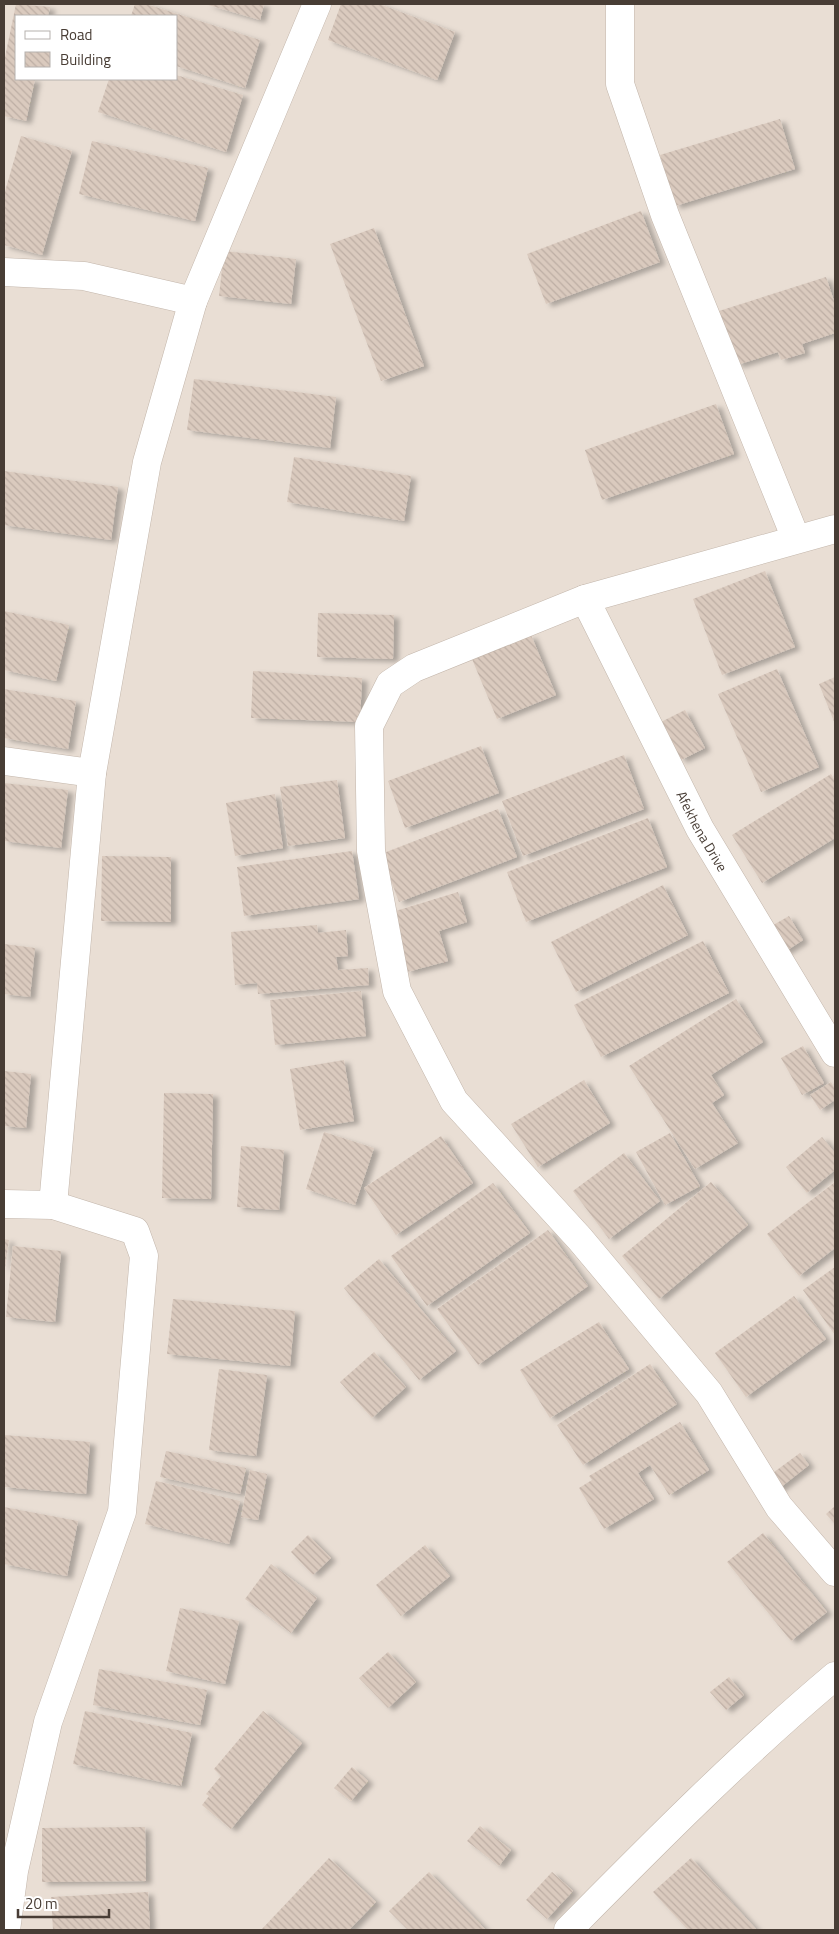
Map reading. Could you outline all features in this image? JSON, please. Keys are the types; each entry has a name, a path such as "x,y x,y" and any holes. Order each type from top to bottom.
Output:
{"street":[{"path":"53,1205 92,773 147,462 193,301 316,4"},
{"path":"620,4 620,84 665,215 796,538"},
{"path":"4,272 84,276 193,301"},
{"path":"835,529 796,538 585,599 414,668 390,684 370,726 371,851 397,991 454,1101 580,1239 708,1393 780,1507 835,1572"},
{"name":"Afekhena Drive","path":"585,599 700,830 835,1053"},
{"path":"4,762 92,773"},
{"path":"4,1204 53,1205 135,1231 144,1256 141,1312 122,1512 48,1722 14,1871 6,1930"},
{"path":"568,1930 633,1864 787,1716 835,1676"}],"shaded area":[{"path":"4,4 835,4 835,1930 4,1930"}],"building":[{"path":"16,4 50,7 48,15 15,15 15,80 35,80 26,121 4,116 4,62"},
{"path":"135,4 146,4 260,40 245,88 178,67 178,15 131,15"},
{"path":"205,4 264,4 260,20"},
{"path":"341,4 379,4 455,32 437,80 328,40"},
{"path":"178,76 243,95 226,152 98,112 109,80 178,80"},
{"path":"780,119 795,169 675,206 660,155"},
{"path":"21,136 72,151 42,255 4,245 4,195"},
{"path":"92,141 208,168 195,221 79,194"},
{"path":"641,211 660,262 546,304 527,254"},
{"path":"374,228 424,366 381,381 330,244"},
{"path":"224,251 296,259 291,304 219,296"},
{"path":"826,277 835,304 835,333 802,344 805,353 781,360 778,352 737,365 719,311"},
{"path":"194,379 336,397 330,448 187,430"},
{"path":"716,404 734,454 602,500 585,450"},
{"path":"294,457 411,476 404,521 287,502"},
{"path":"4,471 118,487 111,540 4,525"},
{"path":"765,571 795,647 722,675 693,599"},
{"path":"4,611 69,625 56,681 4,670"},
{"path":"318,613 394,615 393,659 317,657"},
{"path":"531,635 556,695 497,719 472,659"},
{"path":"777,669 819,767 761,792 718,694"},
{"path":"253,671 362,678 360,722 251,718"},
{"path":"835,677 835,724 819,684"},
{"path":"4,689 76,701 68,749 4,738"},
{"path":"685,710 705,748 681,760 661,722"},
{"path":"481,746 499,793 405,828 388,781"},
{"path":"624,755 644,809 523,856 502,801"},
{"path":"831,774 835,781 835,838 762,883 732,835"},
{"path":"337,780 345,838 288,846 280,787"},
{"path":"4,783 68,790 61,848 4,841"},
{"path":"275,794 283,848 235,856 226,803"},
{"path":"498,809 517,857 399,902 381,854"},
{"path":"648,818 667,867 526,922 507,872"},
{"path":"352,851 359,899 244,916 237,867"},
{"path":"102,856 171,857 171,922 101,921"},
{"path":"663,885 688,935 576,992 551,942"},
{"path":"458,892 467,922 439,931 448,961 407,972 389,913"},
{"path":"789,916 803,940 783,953 768,928"},
{"path":"317,925 318,933 346,930 348,956 336,957 338,970 368,968 369,985 258,994 257,983 235,985 231,932"},
{"path":"703,941 729,993 601,1057 574,1005"},
{"path":"4,944 35,948 30,997 4,994"},
{"path":"361,991 366,1036 275,1045 270,1000"},
{"path":"736,999 763,1042 711,1075 724,1095 712,1103 738,1143 695,1169 629,1066"},
{"path":"803,1046 824,1083 802,1095 781,1058"},
{"path":"344,1060 354,1121 300,1130 290,1069"},
{"path":"4,1071 31,1074 26,1128 4,1126"},
{"path":"584,1080 610,1123 538,1167 511,1124"},
{"path":"831,1082 835,1089 835,1100 820,1110 810,1095"},
{"path":"164,1093 213,1094 211,1199 162,1198"},
{"path":"324,1132 374,1148 355,1205 306,1189"},
{"path":"670,1133 700,1186 665,1205 636,1152"},
{"path":"441,1136 473,1183 396,1235 364,1188"},
{"path":"822,1137 835,1153 835,1170 807,1193 786,1167"},
{"path":"241,1146 284,1150 279,1210 237,1207"},
{"path":"624,1153 660,1201 609,1239 573,1191"},
{"path":"711,1182 748,1225 659,1299 622,1256"},
{"path":"835,1182 835,1248 799,1276 767,1234"},
{"path":"493,1183 530,1233 427,1306 391,1256"},
{"path":"548,1230 588,1286 478,1365 437,1309"},
{"path":"4,1239 9,1240 5,1268 4,1268"},
{"path":"13,1246 61,1251 55,1322 6,1317"},
{"path":"379,1259 456,1351 419,1380 344,1288"},
{"path":"835,1267 835,1335 803,1290"},
{"path":"794,1296 826,1339 746,1397 715,1353"},
{"path":"173,1299 295,1311 290,1366 167,1354"},
{"path":"599,1322 629,1369 550,1418 520,1370"},
{"path":"374,1352 406,1387 372,1418 340,1382"},
{"path":"650,1364 677,1404 583,1465 557,1425"},
{"path":"219,1369 267,1375 256,1456 209,1450"},
{"path":"680,1422 709,1470 669,1495 650,1465 638,1473 654,1499 604,1529 579,1488 592,1480 589,1476"},
{"path":"4,1435 90,1442 86,1494 4,1487"},
{"path":"166,1451 246,1468 240,1494 160,1477"},
{"path":"800,1453 809,1465 776,1491 766,1478"},
{"path":"250,1470 267,1474 258,1520 241,1517"},
{"path":"156,1481 240,1501 229,1544 145,1524"},
{"path":"835,1506 835,1524 826,1514"},
{"path":"4,1507 78,1521 67,1576 4,1564"},
{"path":"763,1533 827,1612 791,1641 727,1562"},
{"path":"308,1535 331,1558 313,1575 291,1552"},
{"path":"425,1545 450,1576 401,1616 376,1585"},
{"path":"271,1564 317,1598 291,1633 245,1599"},
{"path":"180,1608 239,1621 225,1684 166,1671"},
{"path":"388,1652 416,1682 388,1708 359,1678"},
{"path":"99,1669 207,1690 200,1725 93,1705"},
{"path":"729,1677 744,1695 726,1710 710,1692"},
{"path":"85,1711 192,1733 181,1786 73,1764"},
{"path":"263,1711 302,1743 231,1829 202,1805 209,1796 206,1794 221,1776 214,1769"},
{"path":"352,1767 368,1781 351,1801 334,1788"},
{"path":"480,1826 511,1850 499,1866 467,1841"},
{"path":"145,1827 146,1881 42,1882 42,1828"},
{"path":"329,1858 376,1902 349,1930 261,1930"},
{"path":"691,1858 757,1930 688,1930 653,1892"},
{"path":"429,1872 486,1930 408,1930 389,1911"},
{"path":"552,1872 573,1891 547,1919 526,1900"},
{"path":"148,1892 150,1930 53,1930 51,1897"}]}
